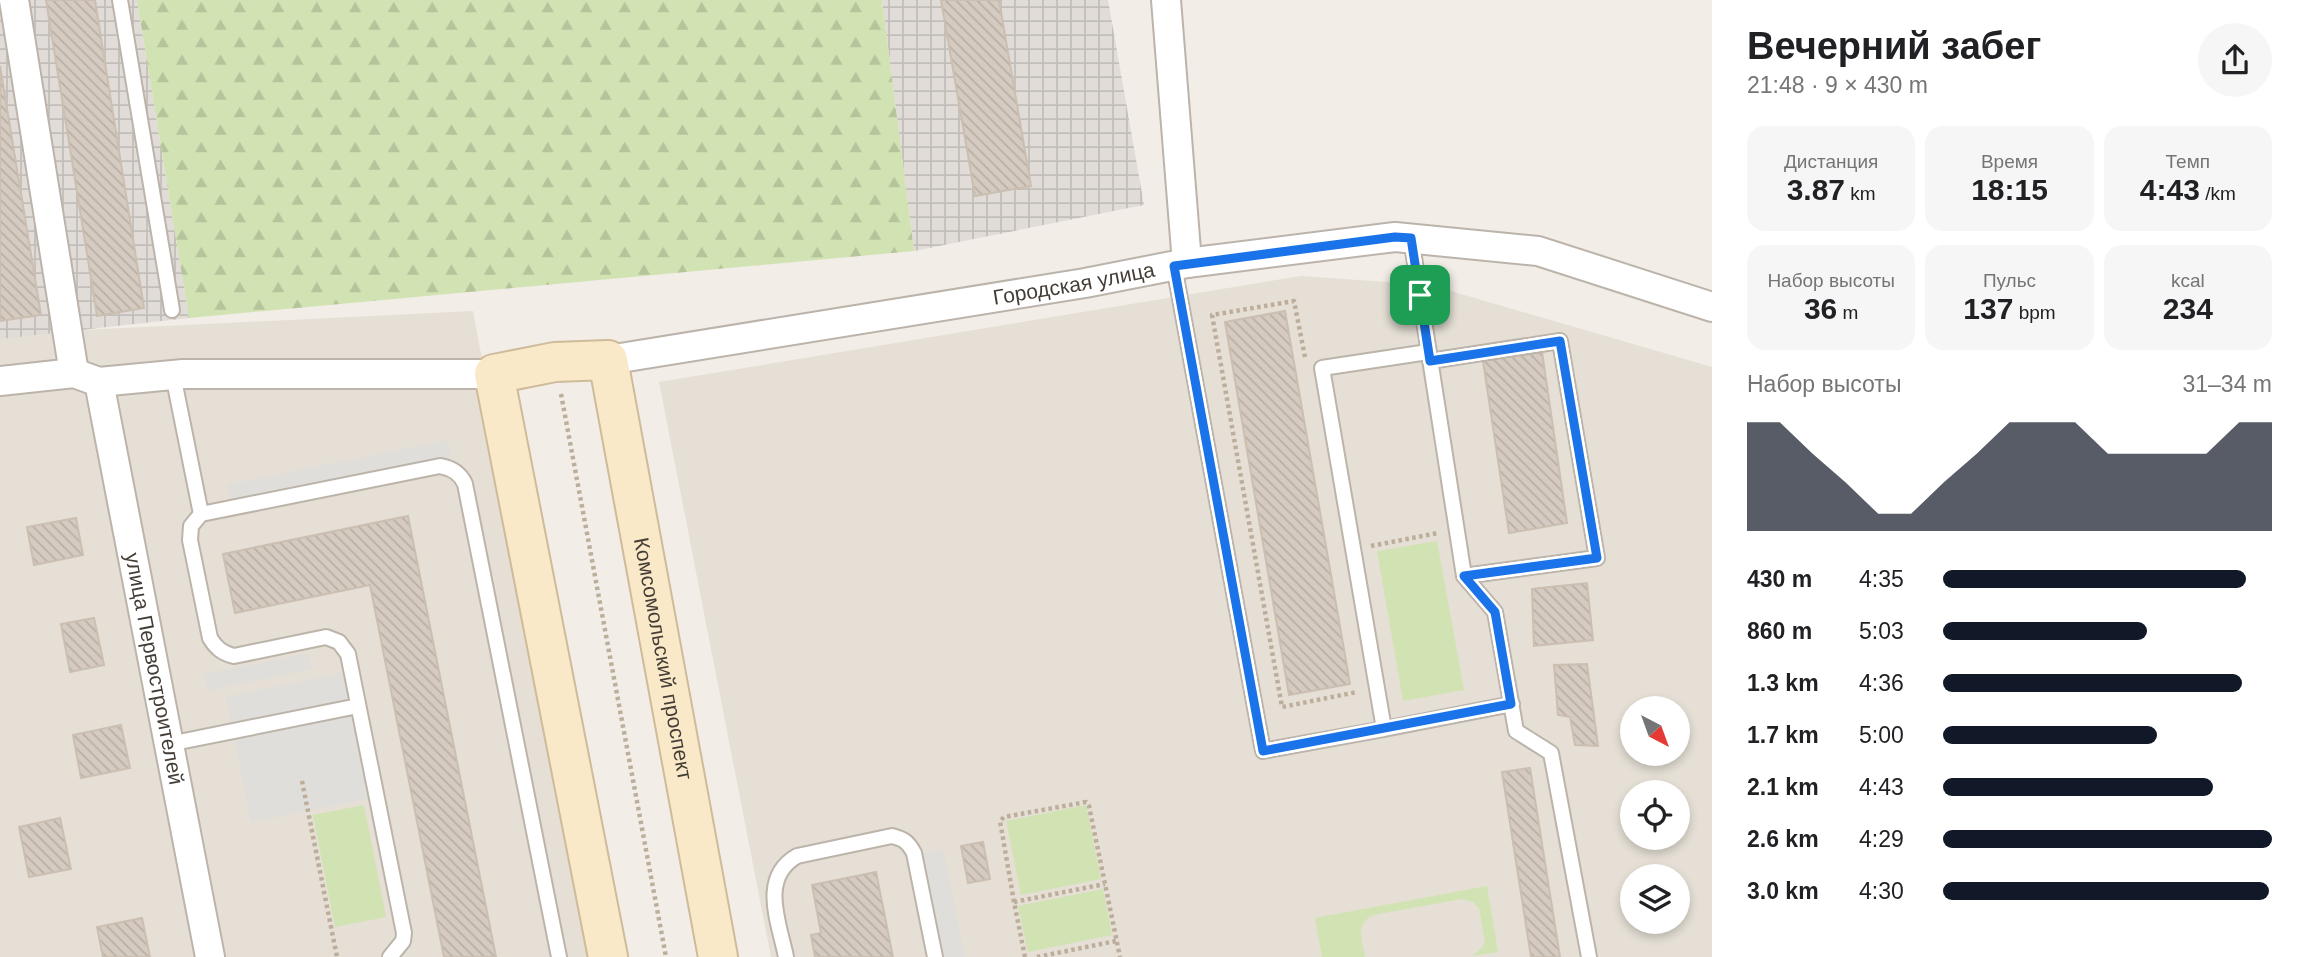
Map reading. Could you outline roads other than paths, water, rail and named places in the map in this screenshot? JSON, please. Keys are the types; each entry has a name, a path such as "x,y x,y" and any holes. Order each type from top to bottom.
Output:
{"main road":[{"name":"Городская улица","path":"495,374 555,362 608,360"},
{"name":"Комсомольский проспект","path":"608,360 718,957"},
{"path":"495,374 608,957"}],"street":[{"name":"улица Первостроителей","path":"14,0 86,378 169,744 209,957"},
{"path":"1166,0 1181,264"},
{"name":"Городская улица","path":"608,360 1085,283 1181,264 1395,237 1538,251 1712,307"},
{"path":"0,381 173,375 495,374"}],"lane":[{"path":"120,0 172,310"},
{"path":"1411,238 1464,576 1495,612 1516,731 1551,753 1589,957"},
{"path":"1181,264 1263,751 1511,704"},
{"path":"1384,729 1322,368 1560,341 1597,558 1464,576"},
{"path":"173,375 201,514"},
{"path":"390,957 403,941 404,933 348,654 344,647 326,637 234,656 221,652 210,638 190,533 195,519 201,514 440,466 455,471 465,484 559,957"},
{"path":"169,744 358,706"},
{"path":"786,957 774,882 787,862 797,856 892,836 903,838 914,853 935,957"}]}
